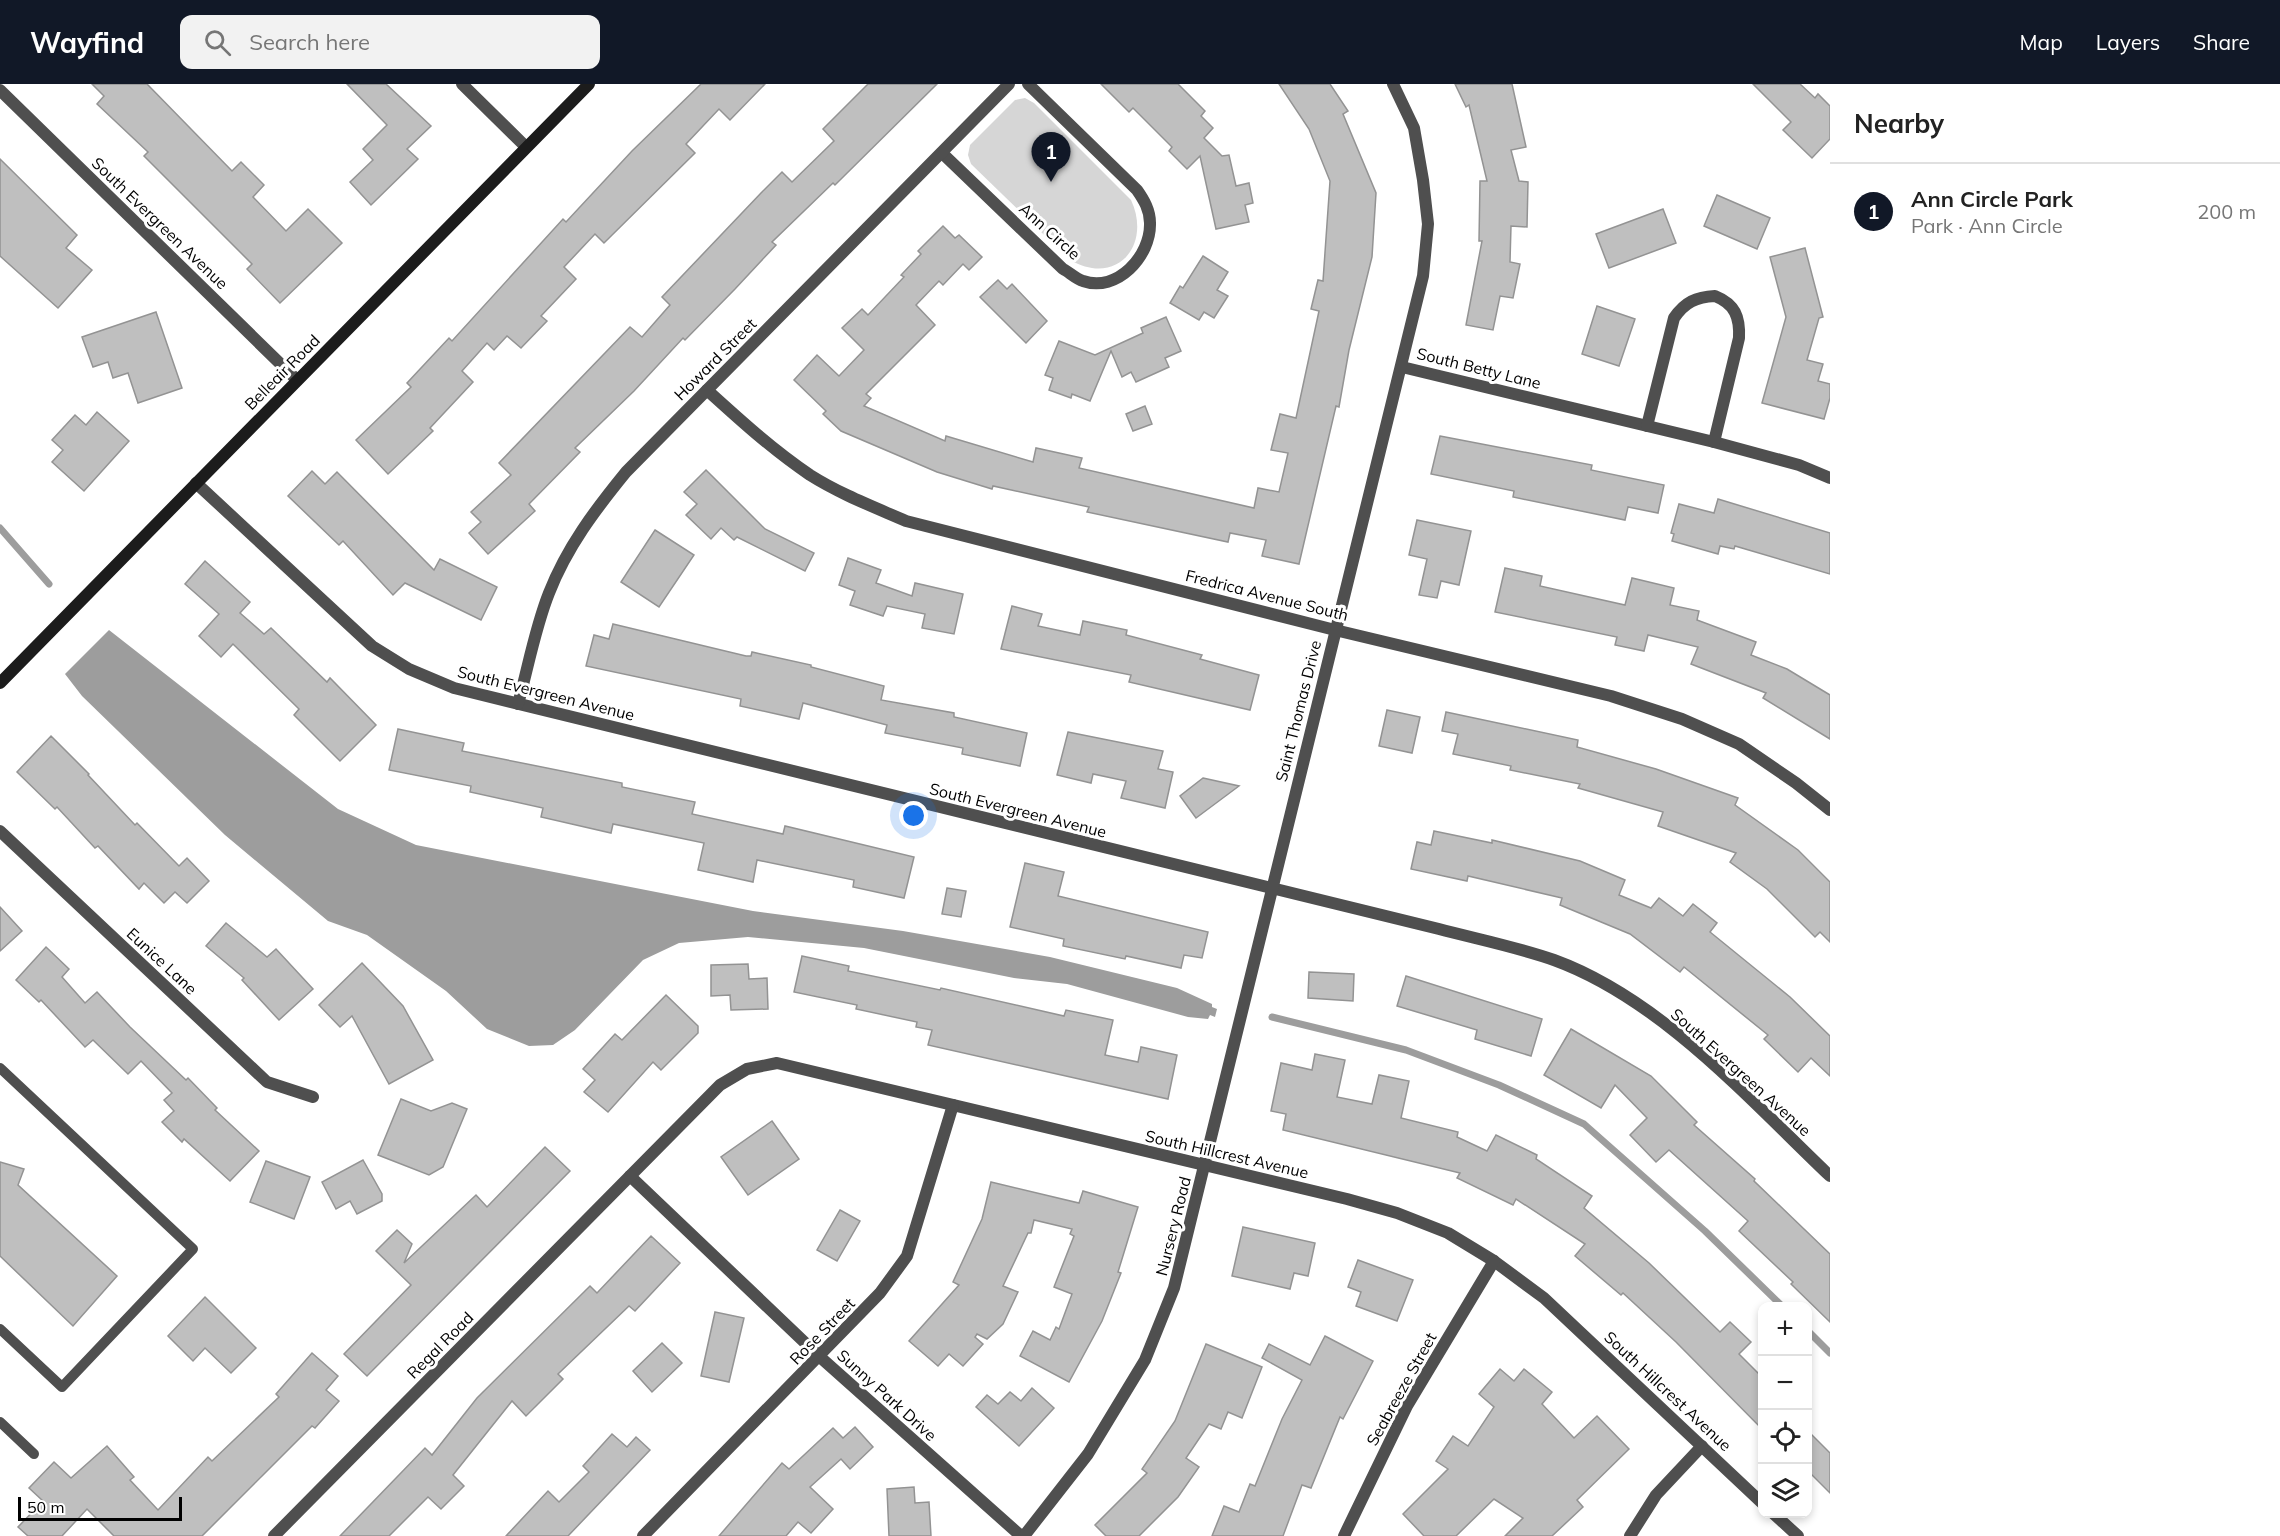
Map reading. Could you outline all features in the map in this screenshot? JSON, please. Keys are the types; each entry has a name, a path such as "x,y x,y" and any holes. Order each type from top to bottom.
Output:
{"main road":[{"name":"Belleair Road","path":"0,684 589,84"}],"street":[{"path":"462,84 526,147"},
{"name":"Howard Street","path":"518,704 548,594 572,545 594,512 626,472 1010,84"},
{"name":"Ann Circle","path":"942,153 1063,268 1083,281 1104,282 1121,276 1136,262 1148,239 1150,223 1146,204 1137,190 1028,84"},
{"name":"South Betty Lane","path":"1393,84 1414,128 1428,224 1423,276 1402,367 1714,442 1799,465 1830,478"},
{"name":"South Evergreen Avenue","path":"0,90 297,380"},
{"path":"1647,426 1674,318 1682,306 1692,300 1715,296 1733,307 1740,320 1740,329 1714,442"},
{"name":"Saint Thomas Drive","path":"1270,889 1402,367"},
{"name":"Fredrica Avenue South","path":"707,390 762,441 812,476 854,498 906,520 1335,630 1611,696 1682,718 1739,744 1796,783 1830,810"},
{"name":"South Evergreen Avenue","path":"196,483 372,646 409,669 454,688 1500,944 1555,961 1596,980 1654,1016 1709,1061 1830,1176"},
{"name":"Eunice Lane","path":"0,831 267,1082 313,1097"},
{"name":"Nursery Road","path":"1022,1536 1088,1454 1145,1360 1174,1288 1270,889"},
{"name":"South Hillcrest Avenue","path":"630,1176 720,1085 747,1069 777,1062 1397,1213 1448,1233 1494,1261 1544,1298 1758,1499"},
{"name":"Rose Street","path":"643,1536 820,1357 880,1293 907,1256 953,1105"},
{"name":"Sunny Park Drive","path":"630,1176 820,1357 1022,1536"},
{"name":"Regal Road","path":"274,1536 630,1176"},
{"name":"Seabreeze Street","path":"1344,1536 1407,1406 1494,1261"},
{"path":"1630,1536 1656,1495 1702,1446"},
{"path":"1778,1518 1798,1536"}],"lane":[{"path":"0,1068 193,1250 62,1387 0,1329"},
{"path":"0,1422 34,1454"}],"shaded area":[{"path":"1025,98 1034,103 1131,200 1137,232 1133,246 1126,257 1115,265 1102,268 1087,267 1070,260 971,164 968,155 970,145 1015,100"},
{"path":"109,630 338,809 416,845 753,911 903,931 1050,957 1177,988 1212,1004 1212,1007 1217,1009 1215,1017 1210,1015 1208,1019 1188,1017 1067,984 1014,978 864,948 748,937 679,943 643,960 575,1030 553,1045 529,1046 487,1029 446,991 367,935 328,921 225,835 82,696 65,674"}],"building":[{"path":"92,84 147,84 232,171 241,162 264,185 253,197 286,231 308,209 342,243 280,303 247,269 252,264 144,156 148,152 97,104 104,96"},
{"path":"347,84 386,84 431,126 407,149 418,159 371,205 350,182 373,160 363,149 387,125"},
{"path":"701,84 765,84 730,120 719,109 686,144 695,153 604,243 595,234 564,267 576,279 541,316 547,321 521,348 507,336 494,350 487,343 462,371 473,382 430,428 433,431 388,474 356,440 411,387 407,383 449,338 452,341 563,219 566,222 632,151"},
{"path":"868,84 937,84 835,185 833,183 772,242 776,245 735,289 685,340 683,338 634,391 575,448 580,452 529,504 535,511 488,554 469,533 481,522 471,512 511,475 499,463 630,327 642,337 670,305 662,297 782,172 792,182 834,141 823,129"},
{"path":"1101,84 1178,84 1205,111 1201,116 1213,128 1204,138 1222,156 1229,155 1236,186 1249,183 1253,203 1245,205 1249,222 1216,229 1200,156 1187,169 1169,151 1172,147 1133,108 1129,112"},
{"path":"1279,84 1330,84 1348,111 1343,114 1376,193 1372,257 1349,350 1339,407 1336,406 1299,564 1262,556 1266,540 1230,533 1228,542 1087,512 1089,507 993,486 992,489 937,472 841,431 823,414 826,411 794,380 817,355 839,376 864,350 842,328 862,309 868,315 904,277 901,275 921,254 918,251 943,226 955,238 959,235 982,257 969,270 963,264 943,285 939,281 916,305 935,325 866,394 871,398 864,406 945,441 946,436 1033,462 1036,448 1082,458 1079,468 1254,508 1258,488 1279,492 1288,453 1271,450 1280,414 1296,418 1319,311 1311,309 1318,280 1323,281 1330,181 1309,129"},
{"path":"1455,84 1512,84 1526,147 1511,150 1519,181 1528,182 1527,227 1511,226 1510,262 1520,264 1513,298 1500,296 1493,330 1466,325 1482,241 1479,241 1480,181 1487,181 1469,105 1466,107"},
{"path":"1753,84 1800,84 1815,98 1818,94 1830,106 1830,139 1812,158 1783,130 1791,122"},
{"path":"0,159 77,235 66,248 92,270 58,308 0,256"},
{"path":"1717,195 1770,218 1757,249 1704,226"},
{"path":"1663,209 1676,243 1609,268 1596,234"},
{"path":"1805,248 1823,317 1819,318 1807,360 1823,364 1818,381 1830,384 1830,398 1824,419 1762,403 1786,317 1770,257"},
{"path":"1203,256 1228,272 1217,290 1228,296 1214,318 1204,312 1199,320 1170,303 1180,286 1183,288"},
{"path":"998,280 1007,289 1012,284 1047,321 1026,343 980,297"},
{"path":"1597,306 1635,319 1619,366 1582,354"},
{"path":"156,312 182,388 138,403 128,373 113,378 108,362 93,367 82,337"},
{"path":"1166,317 1181,351 1165,358 1169,367 1136,382 1131,372 1122,377 1111,351 1090,401 1072,394 1071,398 1049,390 1053,378 1045,375 1059,341 1095,355 1143,333 1141,328"},
{"path":"1145,406 1152,424 1133,431 1126,414"},
{"path":"97,412 129,441 84,491 52,462 63,450 52,440 75,415 86,425"},
{"path":"1440,436 1592,465 1591,470 1664,485 1658,513 1628,507 1625,520 1513,497 1514,491 1431,474"},
{"path":"706,470 765,529 814,553 805,571 737,537 734,540 721,528 711,539 686,515 697,504 684,492"},
{"path":"312,471 325,484 337,472 434,570 440,559 497,587 481,620 405,583 393,595 343,541 339,545 288,496"},
{"path":"1718,499 1830,533 1830,574 1735,546 1734,549 1720,546 1718,554 1672,541 1674,534 1671,533 1679,504 1714,513"},
{"path":"1417,520 1471,531 1459,585 1441,581 1437,598 1419,595 1427,559 1409,555"},
{"path":"655,530 694,555 659,607 621,582"},
{"path":"848,558 881,570 876,583 912,596 915,583 963,594 954,634 922,628 925,614 887,606 883,616 850,605 855,591 839,585"},
{"path":"205,561 250,602 240,613 264,634 271,628 327,682 330,678 376,725 340,761 294,715 299,709 233,644 221,657 199,636 219,614 185,584"},
{"path":"1505,568 1542,576 1540,586 1625,605 1632,578 1674,588 1670,605 1699,611 1697,620 1756,642 1751,655 1787,669 1830,695 1830,739 1763,698 1766,693 1691,664 1698,647 1648,635 1644,651 1615,645 1617,637 1495,612"},
{"path":"1012,606 1042,614 1038,626 1080,635 1083,621 1127,630 1126,635 1202,655 1200,659 1259,675 1250,710 1129,682 1131,675 1001,649"},
{"path":"613,624 746,656 751,656 752,652 811,665 811,667 884,686 881,700 954,713 954,717 1027,733 1020,766 962,754 963,748 885,733 887,725 803,703 799,719 740,706 741,699 586,666 594,635 609,639"},
{"path":"1387,710 1420,717 1412,753 1379,746"},
{"path":"1446,712 1578,740 1577,747 1656,769 1738,798 1735,805 1798,850 1830,882 1830,942 1820,932 1815,937 1767,889 1730,862 1736,853 1658,826 1663,812 1578,788 1580,784 1510,770 1511,766 1453,754 1458,734 1442,731"},
{"path":"398,729 464,743 462,751 622,783 622,787 695,802 692,814 783,834 785,826 914,857 904,898 853,887 854,880 757,860 753,882 698,870 704,843 613,824 611,833 541,817 543,808 470,792 471,786 389,770"},
{"path":"1068,732 1163,751 1158,769 1173,772 1165,808 1121,798 1126,781 1093,774 1091,783 1057,775"},
{"path":"51,736 135,825 137,823 179,866 187,858 209,881 187,903 175,892 164,903 144,883 139,889 98,846 95,848 57,807 55,809 17,772"},
{"path":"1203,778 1239,786 1196,818 1180,796"},
{"path":"1434,831 1492,843 1492,840 1580,861 1625,880 1619,895 1651,908 1659,898 1683,916 1693,904 1717,923 1710,932 1790,997 1830,1036 1830,1076 1811,1058 1798,1072 1764,1039 1768,1035 1684,967 1680,972 1630,934 1560,905 1562,898 1468,876 1467,881 1411,869 1417,842 1431,845"},
{"path":"1025,863 1064,872 1058,896 1208,932 1202,958 1184,955 1181,968 1126,956 1125,959 1063,946 1064,939 1010,927"},
{"path":"947,888 966,891 961,917 942,914"},
{"path":"0,907 22,931 0,951"},
{"path":"226,923 267,957 276,949 313,989 279,1020 242,980 244,978 206,946"},
{"path":"46,947 69,969 62,977 85,1003 97,992 186,1080 188,1078 217,1108 215,1110 259,1151 230,1181 184,1139 182,1142 162,1122 174,1111 164,1100 172,1093 141,1061 128,1074 93,1040 85,1047 41,1000 39,1002 16,980"},
{"path":"802,956 849,966 848,971 940,990 941,988 1064,1016 1066,1010 1113,1020 1105,1055 1138,1062 1141,1047 1177,1055 1168,1099 928,1045 932,1030 916,1027 917,1022 856,1009 857,1005 794,992"},
{"path":"362,963 403,1006 433,1060 389,1084 352,1016 340,1027 319,1005"},
{"path":"748,964 749,979 767,978 768,1009 731,1010 730,995 711,996 711,965"},
{"path":"1309,972 1354,974 1353,1001 1308,998"},
{"path":"1406,976 1542,1019 1531,1056 1475,1039 1477,1030 1397,1006"},
{"path":"666,995 698,1026 698,1033 661,1070 653,1062 608,1112 584,1092 595,1080 583,1069 615,1034 622,1040"},
{"path":"1571,1029 1651,1076 1697,1122 1694,1125 1755,1179 1754,1181 1830,1254 1830,1322 1791,1284 1793,1282 1739,1231 1748,1221 1669,1150 1656,1162 1630,1135 1647,1118 1615,1085 1601,1108 1544,1075"},
{"path":"1315,1054 1345,1060 1337,1097 1372,1104 1379,1075 1409,1081 1401,1118 1458,1132 1457,1137 1487,1151 1496,1135 1537,1155 1536,1159 1592,1196 1584,1208 1649,1263 1720,1332 1730,1322 1751,1342 1739,1354 1758,1373 1758,1425 1676,1342 1623,1293 1621,1295 1575,1256 1585,1244 1516,1199 1513,1205 1457,1178 1460,1173 1283,1130 1286,1114 1271,1111 1281,1063 1312,1070"},
{"path":"401,1099 431,1111 452,1103 467,1109 443,1167 429,1175 378,1155"},
{"path":"772,1121 799,1159 748,1195 721,1157"},
{"path":"545,1147 570,1171 367,1376 344,1354 411,1285 376,1251 397,1230 412,1244 404,1263 476,1195 487,1207"},
{"path":"363,1160 382,1194 382,1201 357,1214 350,1201 336,1209 322,1182"},
{"path":"266,1161 310,1177 294,1219 250,1202"},
{"path":"0,1162 24,1169 18,1185 117,1276 73,1326 0,1256"},
{"path":"991,1182 1079,1203 1083,1191 1138,1207 1118,1272 1121,1273 1102,1321 1069,1382 1020,1356 1033,1331 1050,1340 1056,1327 1059,1329 1072,1294 1054,1287 1074,1236 1070,1234 1072,1229 1034,1220 1031,1233 1028,1233 1003,1286 1018,1292 1003,1324 987,1339 977,1334 975,1337 983,1344 963,1366 949,1354 938,1366 909,1341 959,1285 953,1282 982,1219"},
{"path":"840,1210 860,1221 837,1261 817,1250"},
{"path":"1243,1227 1315,1243 1308,1276 1294,1273 1290,1289 1232,1276"},
{"path":"651,1236 680,1263 635,1311 629,1306 558,1374 563,1379 526,1416 512,1401 453,1475 464,1486 441,1509 428,1497 389,1536 340,1536 425,1448 432,1455 477,1398 590,1286 597,1293"},
{"path":"1358,1260 1413,1280 1397,1321 1356,1306 1361,1292 1348,1287"},
{"path":"205,1297 256,1348 231,1373 205,1348 193,1361 168,1336"},
{"path":"715,1312 744,1318 729,1382 701,1376"},
{"path":"1325,1336 1373,1361 1343,1419 1340,1417 1311,1488 1302,1485 1283,1536 1212,1536 1224,1506 1239,1512 1250,1484 1255,1486 1282,1419 1302,1380 1262,1358 1269,1344 1310,1365"},
{"path":"662,1343 682,1363 652,1392 633,1371"},
{"path":"1206,1344 1262,1367 1242,1418 1228,1412 1221,1429 1209,1424 1186,1458 1199,1467 1178,1497 1139,1536 1106,1536 1095,1525 1147,1473 1142,1469 1175,1421"},
{"path":"312,1353 338,1376 326,1390 339,1401 315,1428 312,1426 202,1536 114,1536 87,1509 62,1536 28,1536 18,1527 43,1501 29,1488 54,1462 71,1478 107,1446 134,1477 130,1480 158,1510 208,1457 212,1461 279,1397 276,1394"},
{"path":"1500,1369 1514,1381 1524,1369 1552,1392 1542,1404 1574,1438 1597,1416 1629,1449 1577,1500 1583,1507 1552,1536 1505,1536 1523,1518 1494,1499 1456,1536 1424,1536 1403,1514 1448,1469 1436,1461 1453,1436 1468,1446 1494,1407 1479,1394"},
{"path":"1032,1388 1054,1408 1019,1446 976,1407 987,1395 998,1404 1010,1392 1021,1401"},
{"path":"855,1427 873,1447 850,1469 841,1459 810,1487 833,1509 811,1533 798,1522 786,1536 719,1536 782,1463 789,1469 833,1428 843,1438"},
{"path":"612,1434 627,1447 636,1437 650,1450 568,1536 506,1536 548,1491 559,1502 589,1472 583,1466"},
{"path":"1812,1435 1830,1453 1830,1493 1812,1475"},
{"path":"914,1487 915,1503 929,1502 931,1536 889,1536 887,1489"}],"waterway":[{"path":"0,528 49,584"},
{"path":"1272,1017 1406,1050 1499,1085 1584,1124 1705,1231 1778,1302"},
{"path":"1812,1335 1830,1353"}],"place":[{"name":"Ann Circle Park","path":"1051,182"}]}
